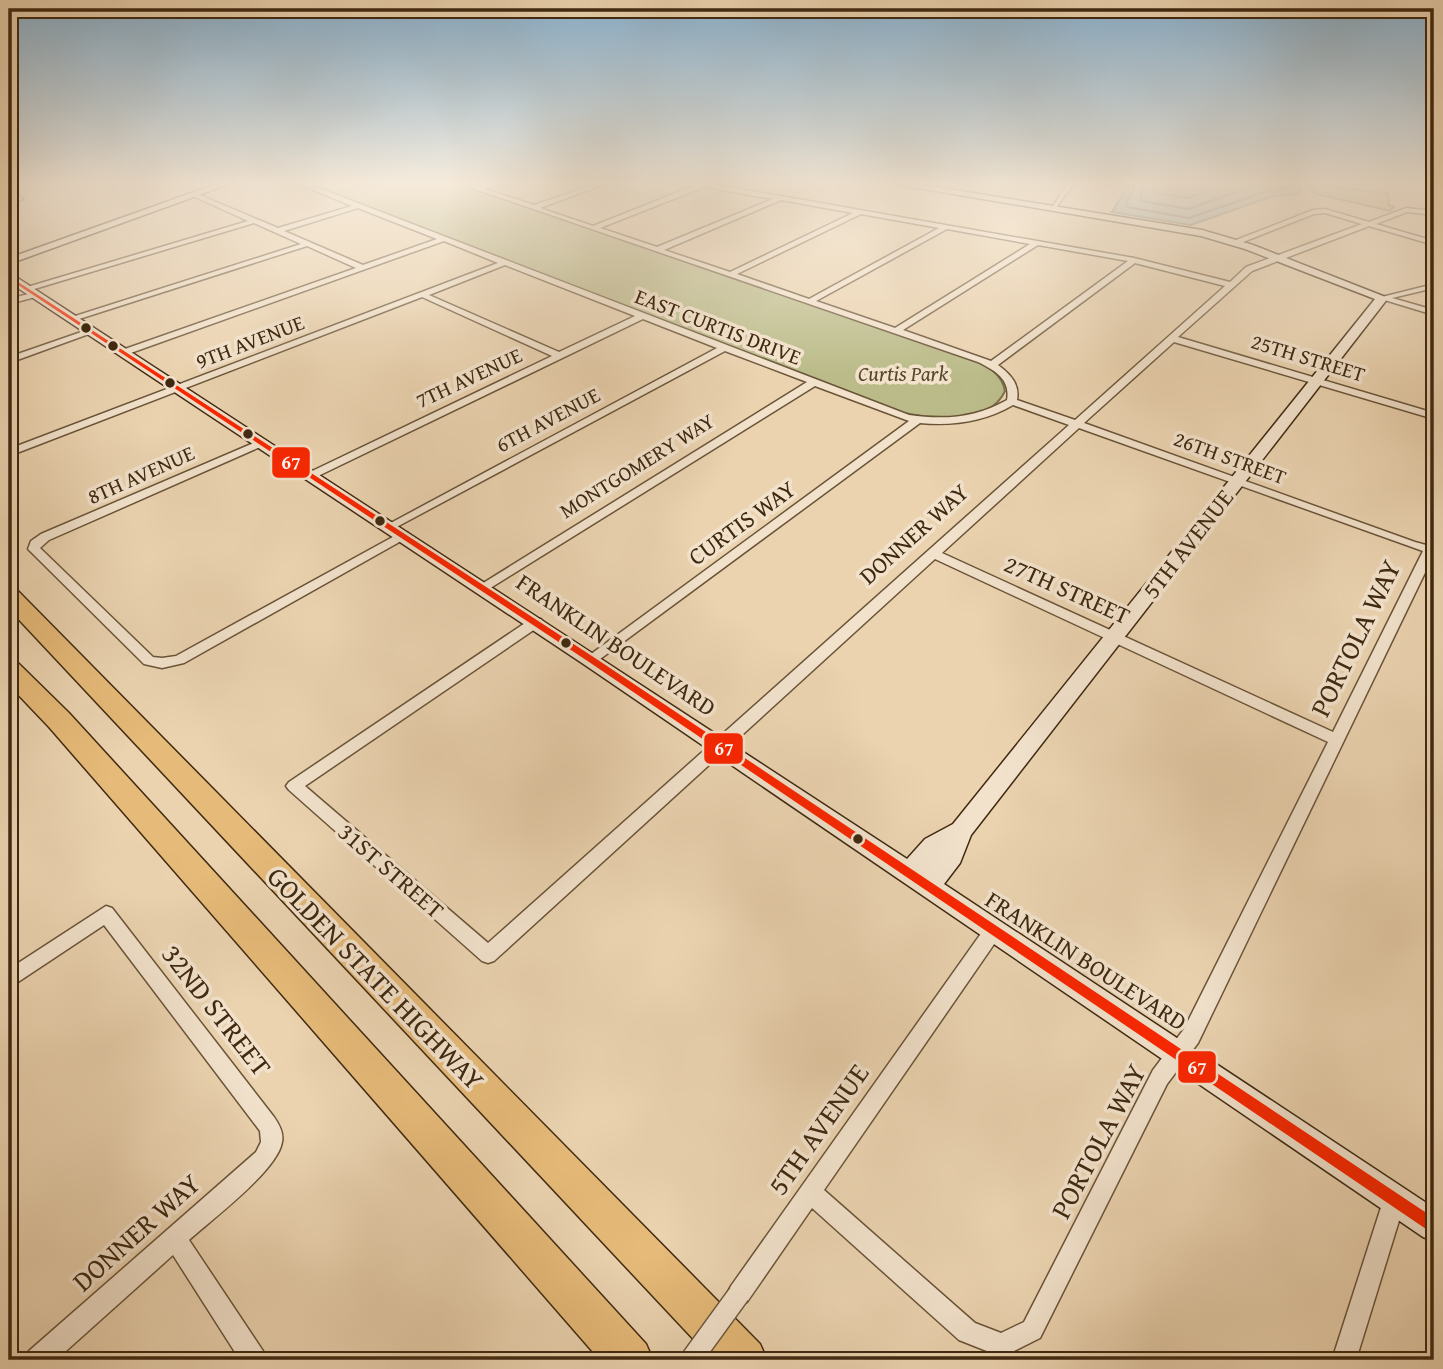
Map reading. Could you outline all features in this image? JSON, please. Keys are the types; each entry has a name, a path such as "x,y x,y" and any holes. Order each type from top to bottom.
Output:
{"highway":[{"name":"GOLDEN STATE HIGHWAY","path":"9,595 744,1360"},
{"path":"9,669 68,730 630,1360"}],"main road":[{"path":"9,261 52,246"},
{"path":"1246,246 1382,298"},
{"name":"FRANKLIN BOULEVARD","path":"9,277 536,622 1434,1226"},
{"name":"5TH AVENUE","path":"918,880 952,856 961,831 1382,298"}],"street":[{"path":"9,302 32,291 176,246"},
{"path":"73,318 301,246"},
{"path":"311,246 363,268"},
{"path":"125,352 425,246"},
{"name":"EAST CURTIS DRIVE","path":"462,246 896,414 917,419 956,422 993,414 1012,401"},
{"path":"645,246 992,365 1011,382 1014,395 1012,401"},
{"path":"657,250 667,246"},
{"path":"730,275 790,246"},
{"path":"809,302 913,246"},
{"path":"896,331 1032,246"},
{"path":"1053,246 1133,260 1231,285"},
{"name":"DONNER WAY","path":"488,955 1231,285 1254,266 1310,246"},
{"path":"992,365 1133,260"},
{"name":"9TH AVENUE","path":"9,453 504,262"},
{"path":"1382,298 1434,286"},
{"path":"421,294 560,356"},
{"path":"1382,298 1434,313"},
{"name":"7TH AVENUE","path":"312,475 642,316"},
{"path":"9,360 93,331"},
{"name":"25TH STREET","path":"1171,338 1434,416"},
{"name":"6TH AVENUE","path":"162,663 179,660 398,531 723,348"},
{"name":"MONTGOMERY WAY","path":"484,588 814,382"},
{"name":"26TH STREET","path":"1012,401 1433,547"},
{"name":"CURTIS WAY","path":"592,660 917,419"},
{"name":"8TH AVENUE","path":"162,663 149,661 34,549 35,544 263,442"},
{"name":"PORTOLA WAY","path":"810,1192 967,1332 1002,1345 1032,1330 1160,1077 1191,1036 1433,547"},
{"name":"27TH STREET","path":"932,553 1337,740"},
{"name":"31ST STREET","path":"488,955 294,786 536,622"},
{"name":"32ND STREET","path":"9,979 106,914 267,1124 272,1133 272,1146"},
{"name":"5TH AVENUE","path":"691,1360 993,931"},
{"name":"DONNER WAY","path":"38,1360 263,1159 272,1146"},
{"path":"1344,1360 1395,1198"},
{"path":"175,1238 254,1360"}],"green space":[{"name":"Curtis Park","path":"468,246 641,246 972,358 997,375 1005,391 997,403 971,416 940,418 896,411"}],"transit line":[{"name":"67","path":"9,277 592,660 1434,1226"}]}
